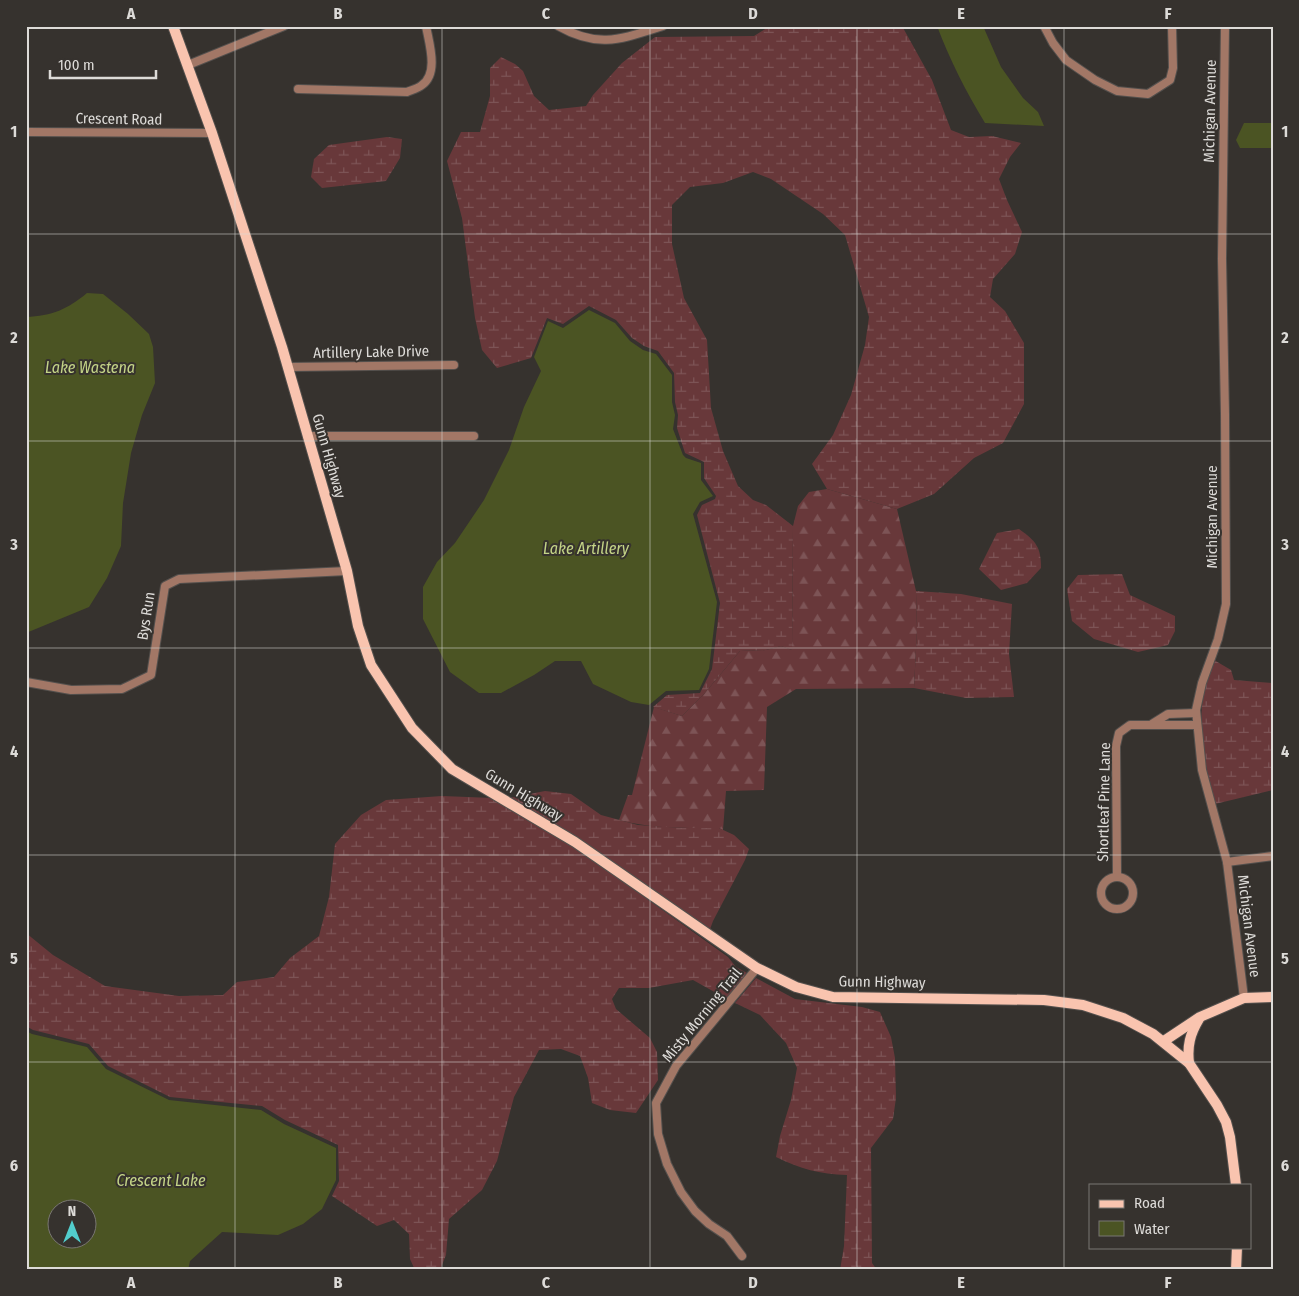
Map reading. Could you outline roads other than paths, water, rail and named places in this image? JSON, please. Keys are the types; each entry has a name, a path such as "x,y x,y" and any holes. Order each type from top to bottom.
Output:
{"main road":[{"name":"Gunn Highway","path":"173,26 212,133 288,367 347,571 358,626 371,665 412,728 452,769 575,842 757,968 796,988 833,996 1044,1000 1083,1005 1123,1018 1164,1041 1189,1063 1226,1122 1230,1137 1236,1184"},
{"path":"1164,1041 1200,1018 1244,998 1273,996"},
{"path":"1189,1063 1188,1048 1191,1033 1200,1018"},
{"path":"1236,1270 1237,1248"}],"street":[{"path":"188,65 284,26"},
{"path":"298,89 407,92 422,85 430,76 431,60 426,26"},
{"path":"558,26 568,32 605,41 620,40 663,26"},
{"path":"1044,26 1053,43 1066,60 1096,80 1117,91 1148,94 1170,80 1173,68 1172,26"},
{"name":"Michigan Avenue","path":"1225,26 1222,259 1226,423 1226,604 1218,639 1202,683 1196,713 1202,770 1227,862 1244,998"},
{"name":"Crescent Road","path":"26,132 212,133"},
{"name":"Artillery Lake Drive","path":"288,367 454,365"},
{"path":"308,436 474,436"},
{"name":"Bys Run","path":"26,682 71,690 122,690 151,675 165,586 179,579 347,571"},
{"name":"Shortleaf Pine Lane","path":"1152,724 1168,714 1196,713"},
{"name":"Shortleaf Pine Lane","path":"1117,877 1116,739 1122,730 1130,725 1197,725"},
{"path":"1227,862 1273,856"},
{"name":"Shortleaf Pine Lane","path":"1117,877 1127,880 1134,894 1132,901 1126,907 1116,909 1111,908 1103,901 1102,890 1107,881 1117,877"},
{"name":"Misty Morning Trail","path":"742,1256 727,1236 709,1224 695,1211 681,1192 668,1164 658,1134 656,1103 676,1066 757,968"}],"water":[{"path":"937,26 983,26 1001,67 1023,98 1038,112 1044,126 985,123 959,76"},
{"path":"1244,123 1273,123 1273,148 1240,148 1236,140"},
{"name":"Lake Wastena","path":"87,293 103,294 149,334 153,347 155,383 142,415 131,453 123,503 121,546 107,578 89,607 26,633 26,317 59,311"},
{"name":"Lake Artillery","path":"589,310 615,323 630,341 643,350 656,354 672,375 672,402 675,415 673,429 683,455 686,458 701,463 701,480 713,496 700,502 693,514 717,602 709,669 699,690 666,691 649,705 631,702 593,684 581,661 555,661 501,693 479,693 450,672 423,619 423,587 437,562 455,543 484,500 509,450 524,407 541,371 534,357 548,321 563,328"},
{"name":"Crescent Lake","path":"26,1031 87,1047 106,1069 169,1100 261,1110 284,1124 336,1148 336,1180 322,1209 303,1224 278,1235 222,1232 190,1261 188,1270 26,1270"}]}
